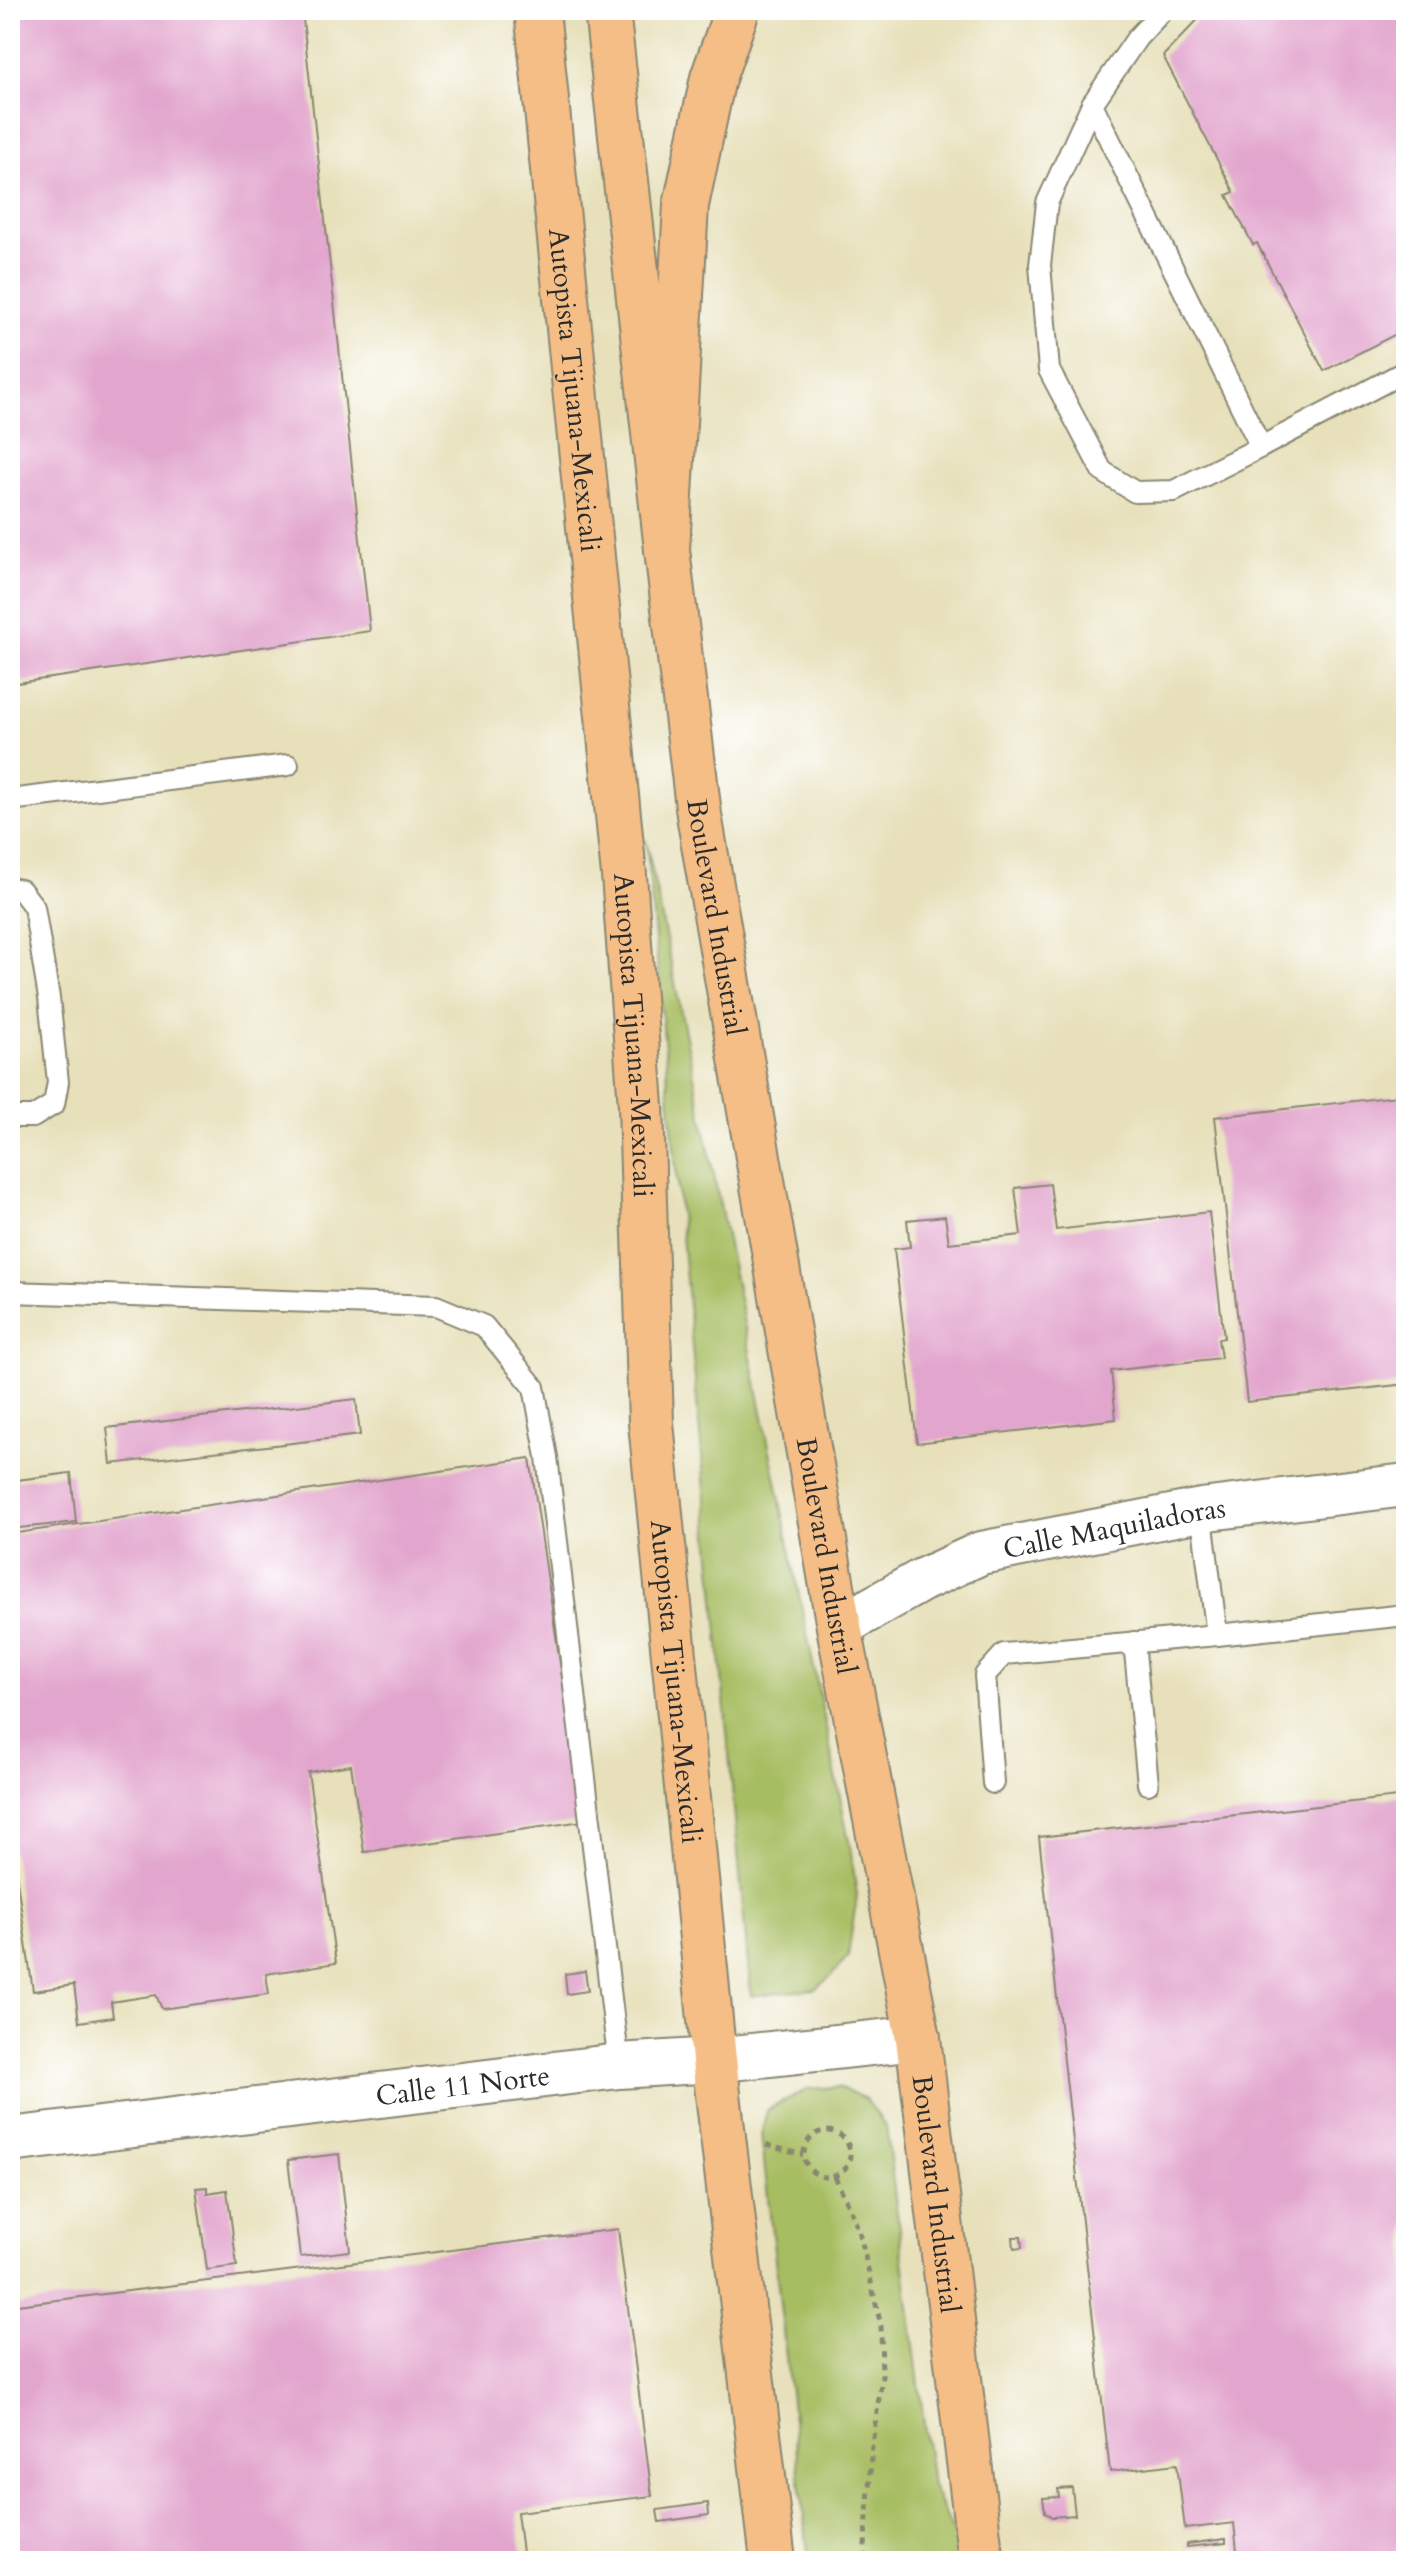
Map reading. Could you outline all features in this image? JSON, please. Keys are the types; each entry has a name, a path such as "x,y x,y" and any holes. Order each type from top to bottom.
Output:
{"highway":[{"name":"Autopista Tijuana-Mexicali","path":"537,10 624,875 641,1106 651,1423 714,2060"},
{"path":"607,10 667,550"},
{"path":"667,550 686,205 713,78 737,10"},
{"name":"Boulevard Industrial","path":"667,550 699,815 839,1627 918,2038 981,2561"},
{"path":"714,2060 773,2561"}],"street":[{"name":"Calle Maquiladoras","path":"839,1627 922,1580 981,1553 1201,1510 1406,1485"},
{"name":"Calle 11 Norte","path":"10,2140 619,2066 714,2060 918,2038"}],"lane":[{"path":"1163,10 1137,38 1092,104 1047,203 1040,265 1049,370 1102,471 1135,492 1174,491 1406,371"},
{"path":"1092,104 1261,447"},
{"path":"10,800 288,765"},
{"path":"10,888 21,890 34,907 49,998 58,1082 54,1104 33,1117 10,1117"},
{"path":"10,1292 436,1306 484,1326 534,1387 547,1457 619,2066"},
{"path":"1201,1510 1217,1635"},
{"path":"993,1783 985,1675 1004,1654 1406,1615"},
{"path":"1134,1642 1148,1784"}],"path":[{"path":"834,2131 846,2140 851,2153 847,2168 835,2177 821,2177 809,2169 803,2155 808,2141 819,2132 834,2131"},
{"path":"835,2177 859,2230 881,2326 882,2378 872,2444 864,2561"}],"green space":[{"path":"646,840 850,1846 857,1895 848,1956 815,1989 751,1996"},
{"path":"838,2087 866,2099 886,2127 932,2486 967,2561 809,2561 761,2135 767,2110 808,2089"}],"building":[{"path":"10,10 302,10 370,631 10,684"},
{"path":"1207,10 1406,10 1406,329 1324,371 1257,243 1253,245 1227,195 1234,192 1163,56"},
{"path":"1406,1095 1406,1384 1247,1402 1215,1117"},
{"path":"1050,1184 1056,1230 1209,1212 1224,1338 1218,1339 1221,1358 1111,1371 1116,1419 917,1443 894,1249 910,1247 907,1220 945,1216 949,1243 1021,1235 1015,1188"},
{"path":"356,1399 360,1435 111,1464 107,1428"},
{"path":"530,1458 583,1821 364,1852 351,1765 308,1772 336,1963 266,1974 269,1994 162,2009 156,1995 111,2002 113,2017 79,2022 74,1985 33,1991 10,1833 10,1534"},
{"path":"71,1473 76,1522 10,1529 10,1481"},
{"path":"1406,1796 1406,2561 1238,2561 1234,2523 1185,2529 1177,2464 1110,2472 1039,1837"},
{"path":"585,1971 588,1991 567,1994 565,1974"},
{"path":"339,2154 350,2251 300,2257 288,2160"},
{"path":"207,2187 207,2193 227,2190 237,2266 207,2270 196,2188"},
{"path":"618,2229 652,2496 517,2512 523,2561 10,2561 10,2306"},
{"path":"1013,2237 1021,2237 1022,2248 1014,2249"},
{"path":"1072,2488 1075,2515 1052,2517 1045,2512 1043,2498 1059,2497 1058,2489"},
{"path":"708,2503 709,2515 659,2522 657,2510"},
{"path":"1226,2539 1226,2543 1187,2547 1187,2544"}]}
